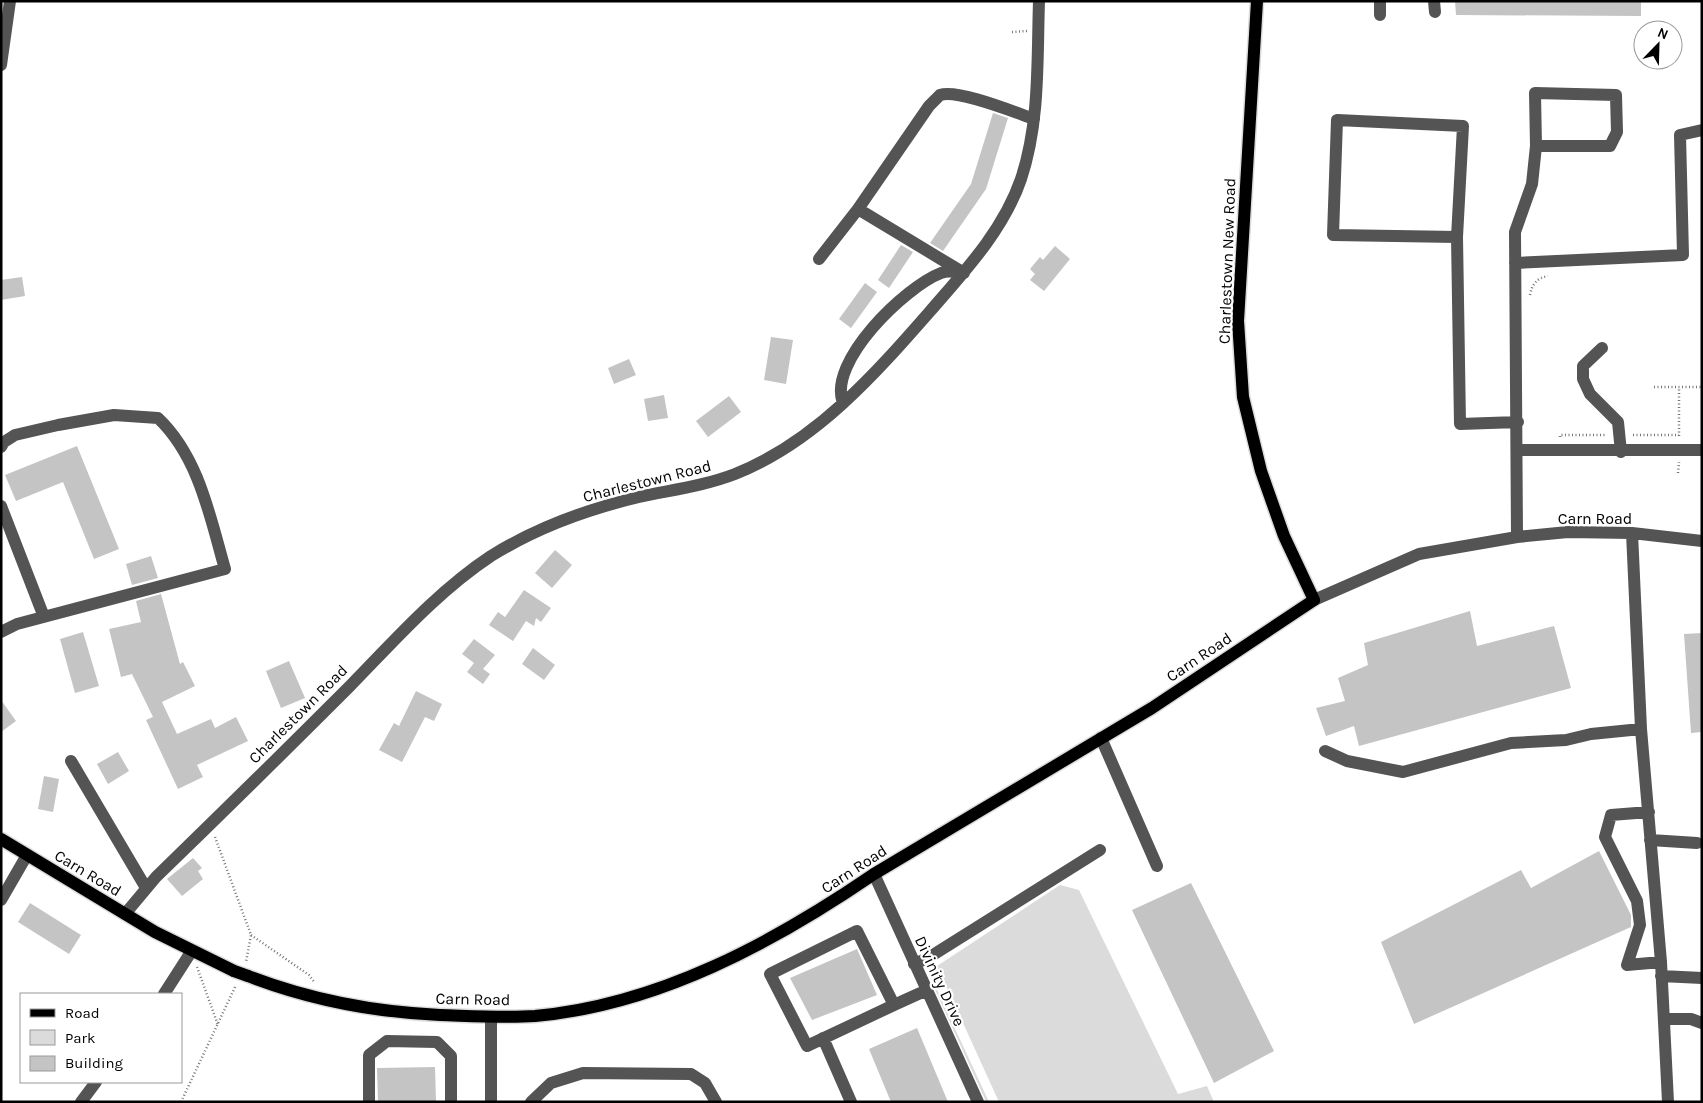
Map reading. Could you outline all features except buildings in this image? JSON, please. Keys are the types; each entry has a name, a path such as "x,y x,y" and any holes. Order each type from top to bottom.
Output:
{"main road":[{"name":"Charlestown New Road","path":"1257,1 1238,321 1243,397 1261,471 1284,536 1314,600"},
{"name":"Carn Road","path":"1,839 191,952 234,971 329,1002 408,1013 490,1017 535,1016 586,1008 629,998 725,962 831,904 874,874 1152,708 1314,600"}],"street":[{"path":"1,65 10,1"},
{"name":"Charlestown Road","path":"125,914 146,888 435,601 490,558 538,531 572,518 639,497 713,482 735,474 790,443 843,403 869,378 964,272 998,226 1013,198 1025,165 1034,119 1039,1"},
{"path":"1380,1 1380,15"},
{"path":"1518,537 1515,232 1532,184 1536,146 1535,93 1616,95 1617,132 1610,146 1536,146"},
{"path":"819,259 858,209 929,106 940,95 953,94 1034,119"},
{"path":"1457,236 1333,235 1337,120 1463,126 1457,236 1460,424 1518,422"},
{"path":"1514,263 1684,255 1680,135 1702,130"},
{"path":"858,209 964,272"},
{"path":"843,403 839,394 846,368 868,334 892,308 930,278 942,272 964,272"},
{"path":"1602,348 1583,366 1583,379 1590,394 1618,422 1621,435 1621,452"},
{"path":"1,447 4,442 15,435 58,426 114,416 158,418 169,428 184,450 194,471 225,569 18,624 1,632"},
{"path":"1518,450 1621,452 1702,450"},
{"path":"1,506 44,617"},
{"name":"Carn Road","path":"1314,600 1419,554 1518,537 1568,532 1632,533 1702,540"},
{"path":"1632,533 1641,729 1661,962 1668,1102"},
{"path":"1325,751 1347,761 1403,772 1512,743 1566,740 1591,734 1641,729"},
{"path":"1101,738 1157,866"},
{"path":"71,761 146,888"},
{"path":"1649,812 1611,815 1606,837 1637,901 1640,925 1628,966 1661,962"},
{"path":"1650,840 1698,844"},
{"path":"914,964 928,958 1100,850"},
{"path":"1,900 27,855"},
{"name":"Divinity Drive","path":"874,874 978,1102"},
{"path":"894,1005 857,931 770,974 806,1046 927,990"},
{"path":"165,993 191,952"},
{"path":"1661,976 1702,978"},
{"path":"490,1017 491,1102"},
{"path":"1664,1020 1691,1019 1702,1023"},
{"path":"823,1038 851,1102"},
{"path":"369,1102 369,1055 387,1041 397,1041 437,1042 451,1056 451,1102"},
{"path":"531,1102 551,1083 583,1073 691,1074 705,1083 716,1102"},
{"path":"80,1102 95,1083"}],"path":[{"path":"1530,303 1530,293 1533,284 1539,278 1560,275 1560,261"},
{"path":"1654,387 1702,388"},
{"path":"1678,473 1679,387"},
{"path":"1560,442 1560,435 1679,435"},
{"path":"251,935 309,975 329,1002"},
{"path":"191,952 218,1026"}],"green space":[{"path":"1060,885 1079,890 1178,1094 1207,1086 1214,1102 999,1102 937,966"},
{"path":"933,981 989,1102 986,1102 932,983"}]}
